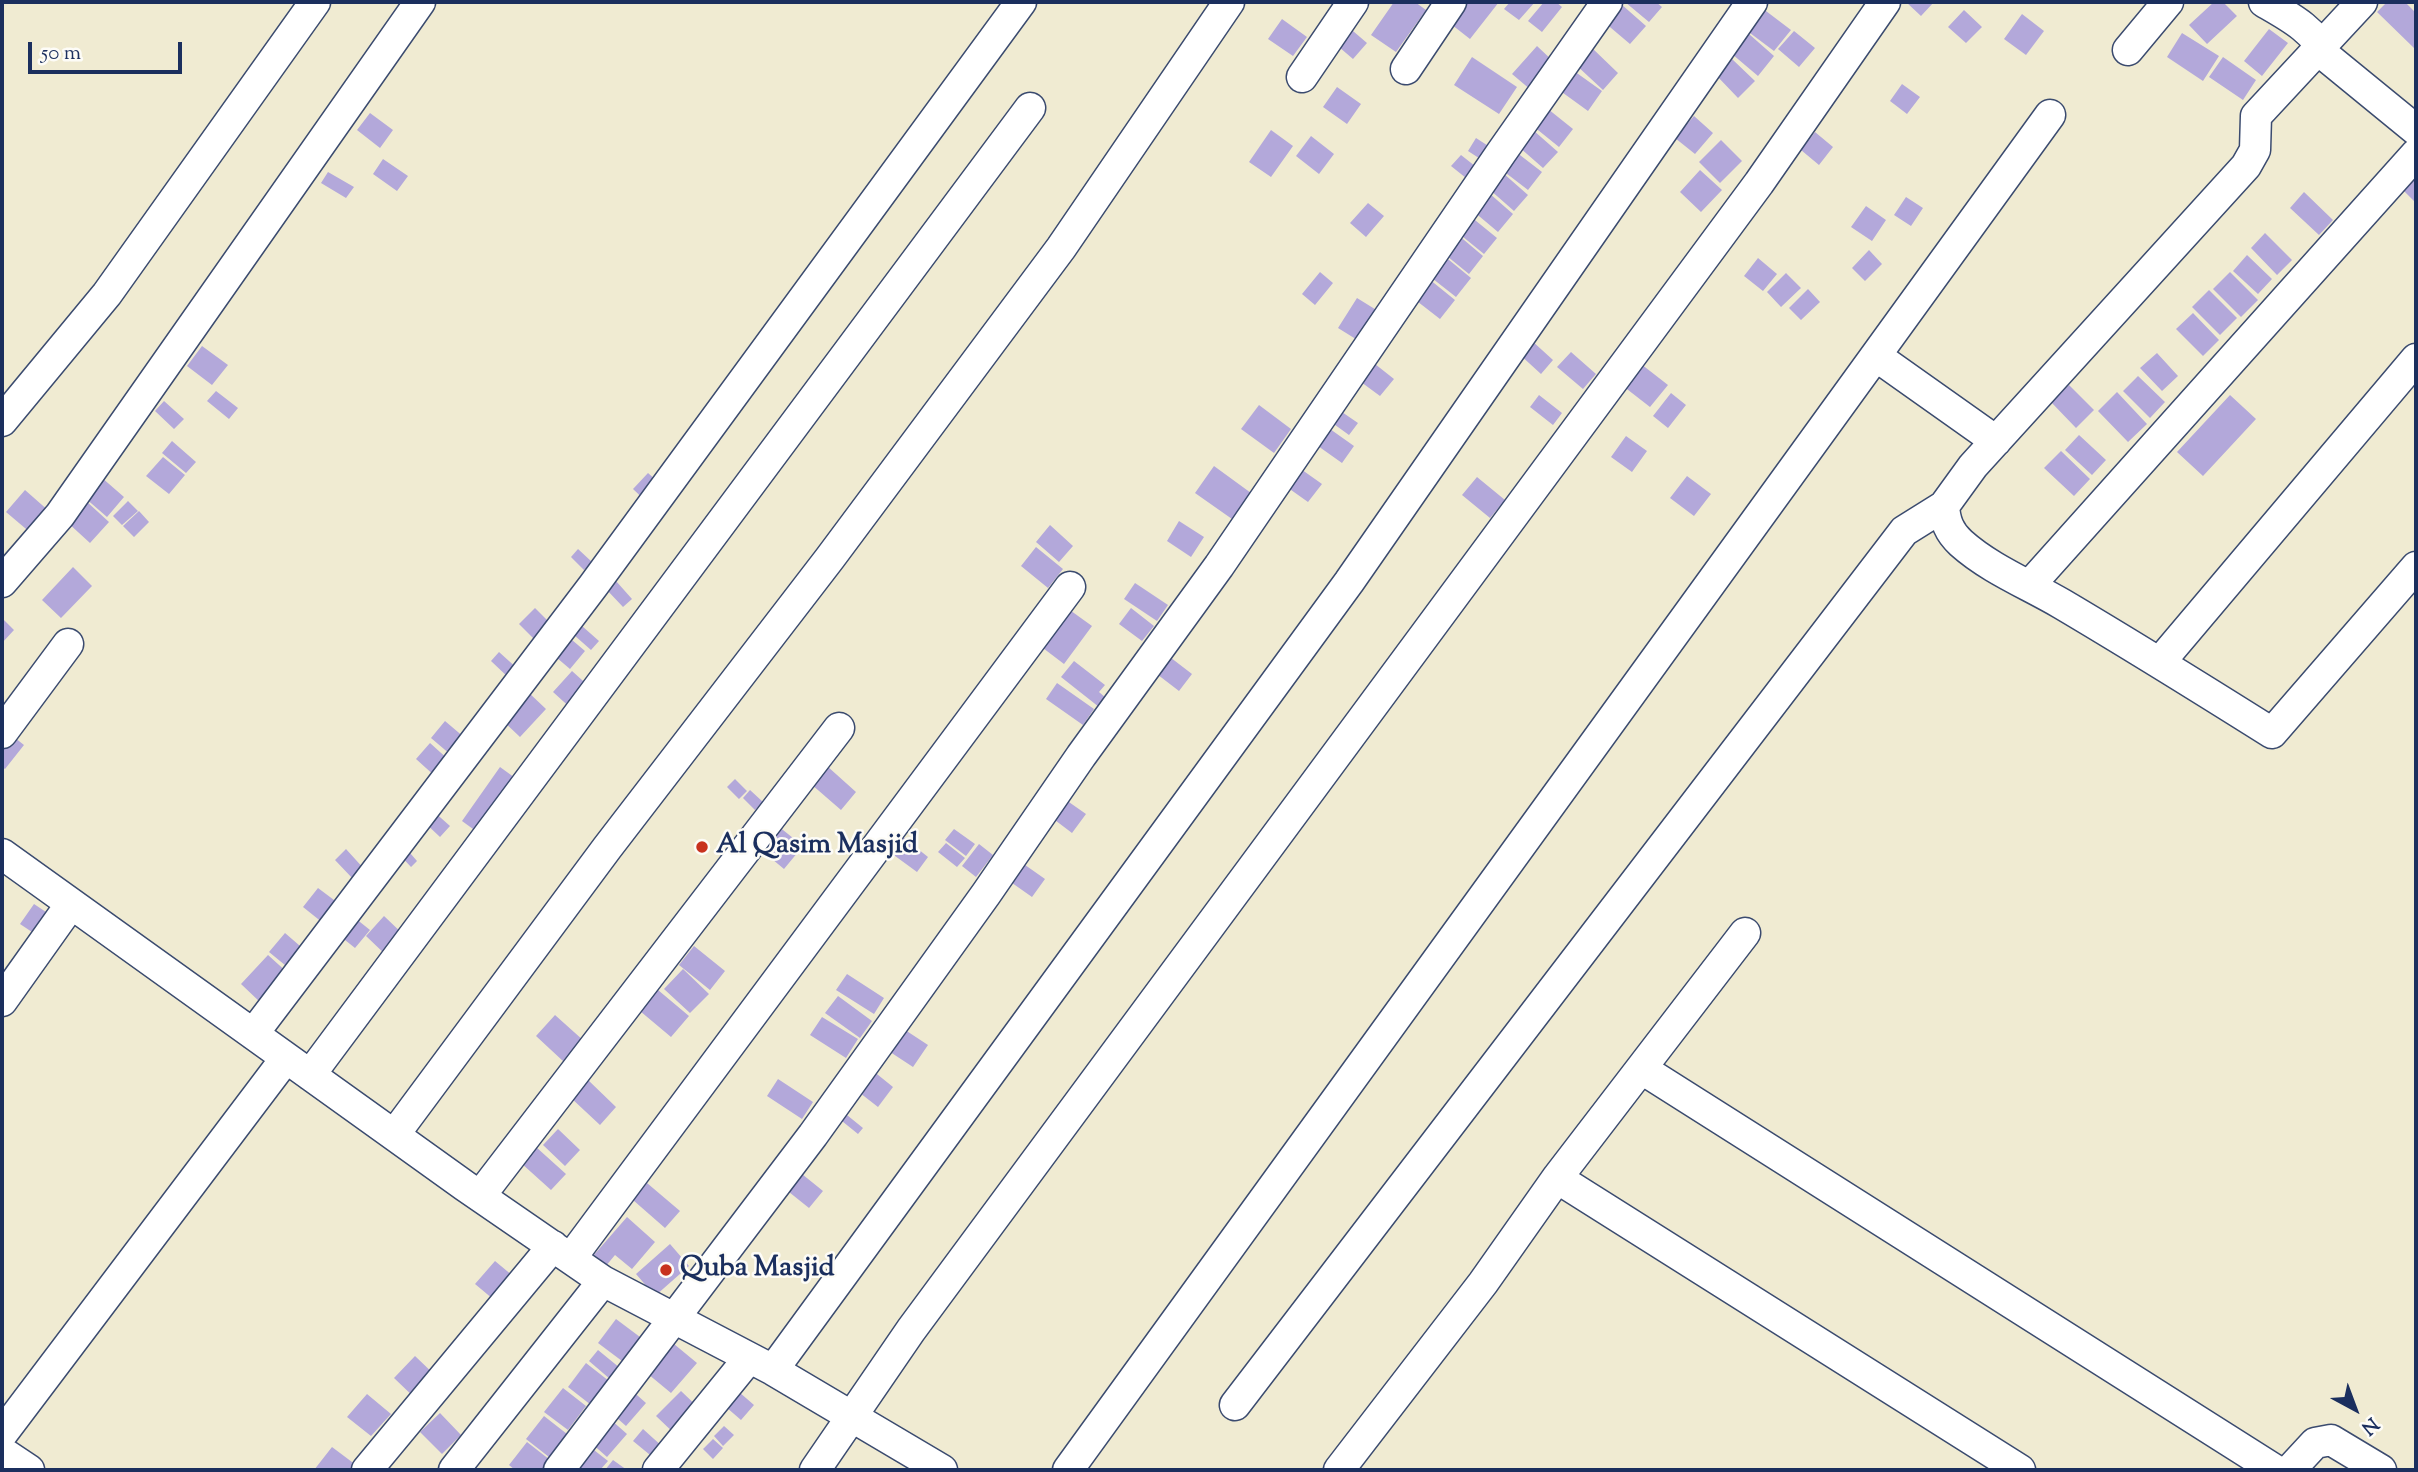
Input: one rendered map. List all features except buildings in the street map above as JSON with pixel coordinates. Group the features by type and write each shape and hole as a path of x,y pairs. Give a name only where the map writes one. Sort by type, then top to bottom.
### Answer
{"street":[{"path":"2,421 107,294 315,2"},
{"path":"2,582 60,515 420,2"},
{"path":"253,1034 593,586 1021,2"},
{"path":"394,1135 607,848 830,558 1060,248 1229,2"},
{"path":"1302,77 1353,2"},
{"path":"1406,69 1451,2"},
{"path":"559,1470 813,1135 986,894 1081,756 1219,566 1607,2"},
{"path":"658,1470 761,1364 1349,582 1752,2"},
{"path":"815,1470 911,1330 1759,183 1885,2"},
{"path":"2128,50 2168,2"},
{"path":"2264,2 2306,28 2322,45 2328,58 2416,130"},
{"path":"1235,1405 1903,531 1944,506 1973,466 2246,166 2255,150 2256,116 2362,2"},
{"path":"310,1075 1030,107"},
{"path":"1068,1470 2050,115"},
{"path":"2030,585 2416,154"},
{"path":"1876,356 1996,441"},
{"path":"2160,662 2416,359"},
{"path":"1944,506 1945,524 1959,542 1989,565 2030,585 2160,662 2272,733 2416,567"},
{"path":"367,1470 562,1252 1070,587"},
{"path":"2,733 68,644"},
{"path":"480,1196 839,728"},
{"path":"5,864 71,904 603,1281 761,1364 942,1470"},
{"path":"2,1000 71,904"},
{"path":"1339,1470 1483,1283 1557,1178 1745,933"},
{"path":"2,1434 286,1058"},
{"path":"1642,1069 2275,1470"},
{"path":"1557,1178 2020,1470"},
{"path":"454,1470 603,1281"},
{"path":"2290,1470 2315,1443 2331,1440 2381,1470"},
{"path":"2,1452 29,1470"}],"place":[{"name":"Al Qasim Masjid","path":"702,847"},
{"name":"Quba Masjid","path":"666,1270"}]}
